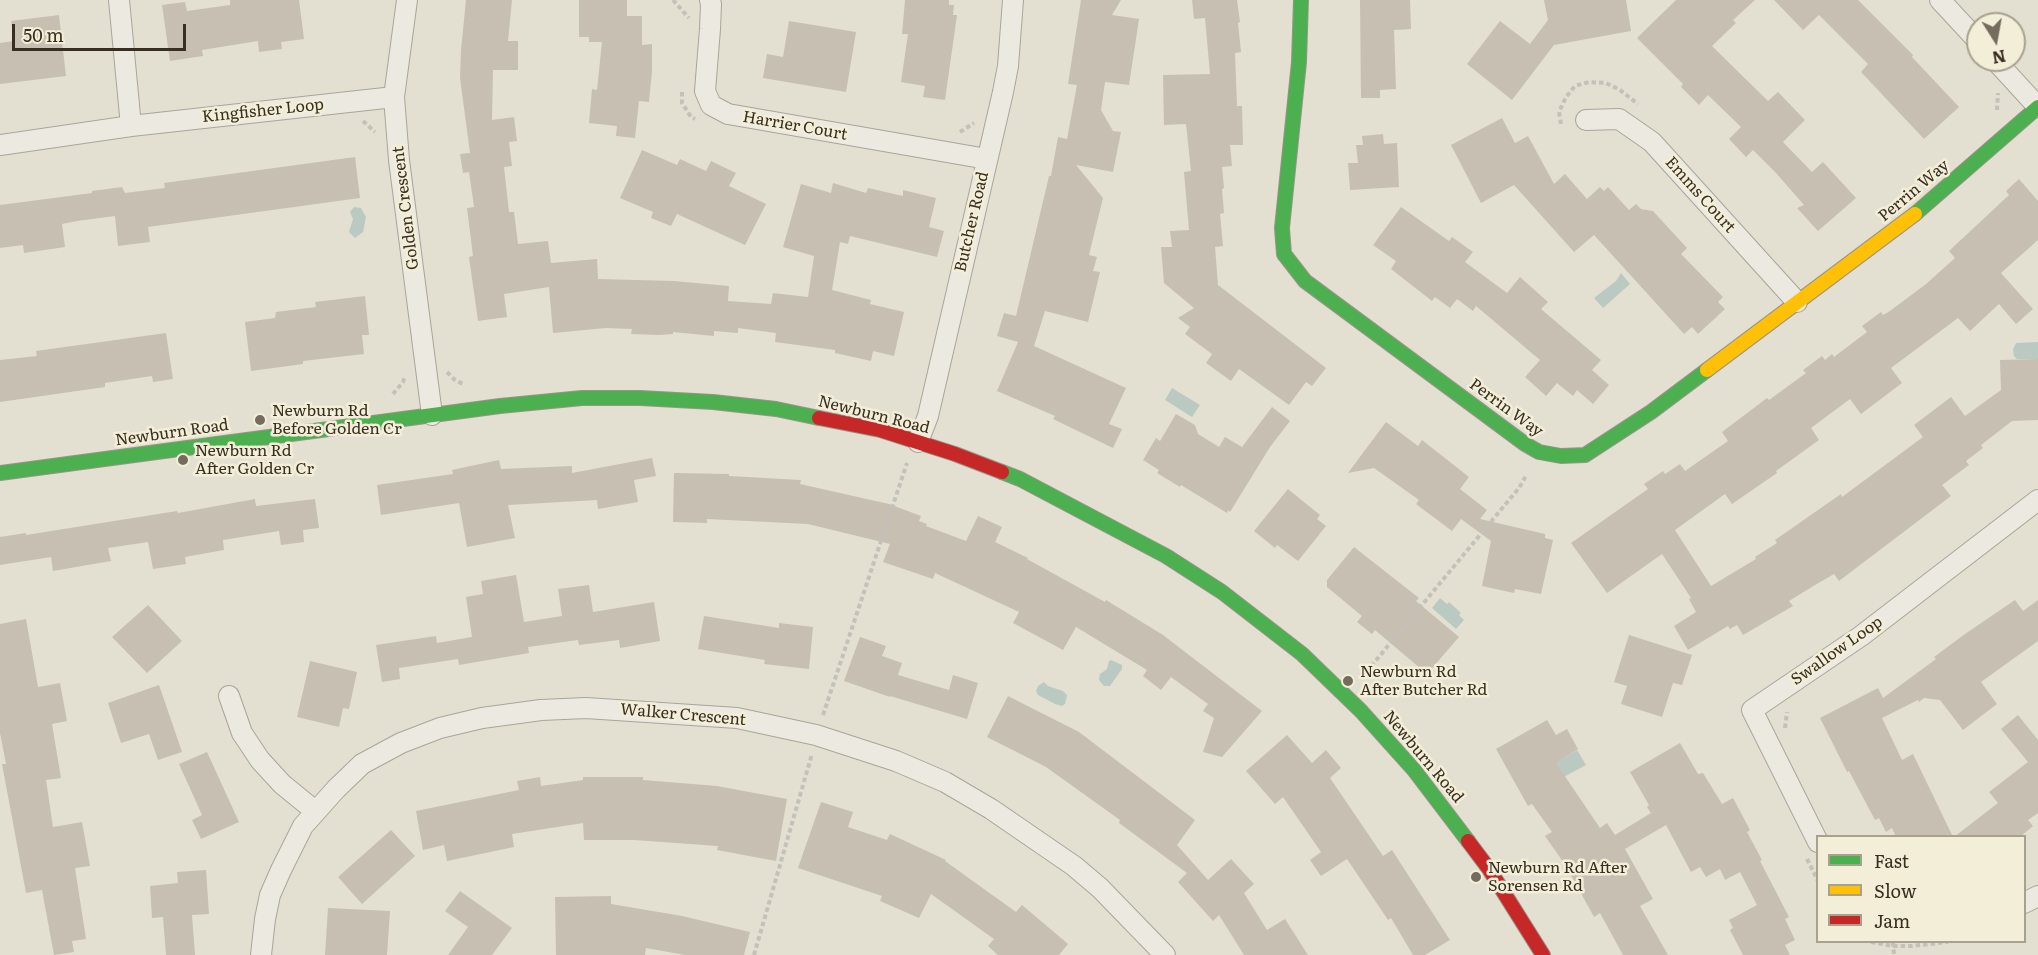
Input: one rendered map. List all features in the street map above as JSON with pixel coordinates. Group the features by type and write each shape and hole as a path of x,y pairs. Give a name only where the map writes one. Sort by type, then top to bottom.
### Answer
{"street":[{"path":"119,0 131,126"},
{"name":"Golden Crescent","path":"406,0 394,97 399,160 432,415"},
{"name":"Harrier Court","path":"710,0 705,91 711,105 728,114 987,159"},
{"name":"Butcher Road","path":"913,449 928,416 1008,66 1013,0"},
{"name":"Perrin Way","path":"1301,0 1299,62 1282,228 1284,254 1305,280 1524,444 1539,452 1561,456 1585,455 1651,412 1914,215 2038,107"},
{"path":"1940,0 1966,28"},
{"path":"2006,72 2038,107"},
{"name":"Kingfisher Loop","path":"0,144 131,126 394,97"},
{"name":"Emms Court","path":"1586,120 1620,120 1652,142 1797,302"},
{"name":"Newburn Road","path":"0,473 511,404 582,398 713,402 776,409 879,430 913,449 955,454 1020,479 1166,556 1222,592 1302,654 1361,711 1414,770 1489,869 1543,955"},
{"name":"Swallow Loop","path":"1810,846 1777,758 1752,710 1861,636 2038,500"},
{"path":"230,696 242,733 260,760 282,784 315,811"},
{"name":"Walker Crescent","path":"261,955 270,895 303,826 362,764 401,743 440,728 482,718 541,710 586,708 736,718 816,735 897,761 945,782 991,809 1074,866 1100,888 1165,955"}],"path":[{"path":"673,0 690,20"},
{"path":"682,86 682,103 691,117 703,123"},
{"path":"359,119 377,134"},
{"path":"445,367 446,372 455,380 468,387"},
{"path":"391,396 400,387 407,372"},
{"path":"821,721 913,449"},
{"path":"1354,680 1368,670 1519,488 1539,452"},
{"path":"1777,758 1788,752 1785,726 1788,708"},
{"path":"754,955 814,749"},
{"path":"1810,846 1816,872"},
{"path":"1894,955 1893,944 1912,946 1939,943"}],"shaded area":[{"path":"354,207 361,208 366,217 363,232 355,238 349,232 353,219 350,212"},
{"path":"1621,273 1630,284 1603,308 1594,298 1616,281"},
{"path":"2038,342 2038,359 2017,359 2014,356 2013,349 2016,343"},
{"path":"1172,388 1200,405 1192,417 1165,400"},
{"path":"1440,598 1447,604 1449,602 1461,613 1459,615 1464,620 1456,629 1432,608"},
{"path":"1111,660 1122,665 1122,669 1110,686 1104,686 1099,680 1100,674 1107,669"},
{"path":"1044,682 1067,695 1065,704 1062,706 1055,704 1038,695 1036,691 1038,686"},
{"path":"1577,750 1586,765 1560,779 1552,765"}],"building":[{"path":"230,0 299,0 304,39 281,42 282,49 259,52 258,41 202,50 203,56 170,61 162,5 185,2 187,11 230,5"},
{"path":"466,0 512,0 508,41 518,41 518,70 493,70 492,120 514,117 517,141 509,142 512,166 504,167 509,212 514,212 518,244 548,241 551,263 597,259 598,279 674,281 729,286 728,301 771,304 773,293 808,297 814,256 783,247 801,184 831,193 833,183 866,193 868,188 903,196 903,190 936,198 929,227 944,231 937,257 850,236 848,244 840,242 832,290 871,300 870,304 904,312 894,356 873,351 871,361 835,353 835,350 775,342 776,333 738,328 738,333 714,331 714,336 673,332 673,334 659,335 631,334 632,329 606,328 553,333 549,287 504,294 507,317 478,321 469,257 473,256 467,208 474,207 469,172 463,173 460,154 470,153 460,78"},
{"path":"579,0 627,0 627,16 642,16 642,45 652,44 652,71 649,102 639,101 635,138 616,136 617,126 589,123 592,89 597,90 602,42 589,42 589,37 579,37"},
{"path":"905,0 949,0 949,5 954,5 953,15 957,15 945,100 923,97 925,86 901,82 908,34 902,34"},
{"path":"1081,0 1121,0 1112,15 1139,19 1129,85 1105,82 1101,110 1113,131 1121,132 1113,172 1076,165 1103,198 1089,255 1097,257 1093,271 1100,272 1088,322 1045,311 1034,346 1126,388 1109,424 1122,429 1113,448 1053,419 1055,416 997,391 1018,342 997,336 1004,313 1016,316 1049,176 1051,176 1058,137 1067,139 1077,85 1068,84"},
{"path":"1192,0 1237,0 1240,22 1238,23 1241,52 1235,53 1237,106 1242,106 1243,145 1230,145 1232,166 1222,167 1224,213 1220,214 1223,246 1215,247 1218,285 1326,368 1312,386 1306,382 1289,405 1239,369 1231,381 1206,363 1212,354 1185,334 1190,327 1178,318 1194,308 1164,283 1161,247 1172,247 1170,231 1189,230 1184,172 1191,171 1186,124 1164,125 1163,75 1210,74 1205,18 1194,19"},
{"path":"1360,0 1410,0 1411,29 1394,30 1396,89 1380,90 1380,98 1361,98"},
{"path":"1544,0 1626,0 1631,31 1554,45 1512,100 1467,64 1500,21 1530,44 1548,20"},
{"path":"1676,0 1755,0 1733,20 1736,23 1712,46 1768,101 1778,92 1805,120 1783,142 1812,172 1823,162 1856,198 1818,231 1797,208 1804,205 1776,173 1753,150 1746,157 1729,139 1741,127 1708,95 1699,105 1681,87 1683,84 1637,38"},
{"path":"1774,0 1858,0 1913,55 1912,57 1959,107 1924,139 1861,72 1868,64 1819,15 1803,30"},
{"path":"59,15 66,76 0,84 0,43 14,41 11,21"},
{"path":"789,21 856,32 846,92 763,78 767,54 783,57"},
{"path":"1502,118 1515,143 1528,136 1554,184 1565,174 1587,199 1600,187 1604,191 1608,187 1629,210 1636,204 1641,209 1653,211 1687,248 1681,254 1723,297 1718,302 1725,309 1698,334 1692,327 1684,334 1594,235 1574,252 1514,185 1481,203 1451,145"},
{"path":"1383,134 1384,144 1397,143 1399,187 1350,190 1348,163 1358,163 1356,145 1363,145 1362,136"},
{"path":"642,150 677,165 680,159 706,171 711,161 736,173 729,186 766,204 745,245 677,214 671,226 651,218 653,212 620,198"},
{"path":"355,157 360,198 148,227 150,242 118,246 115,216 77,221 62,224 65,247 24,253 23,245 0,248 0,205 122,187 125,193 165,188 164,183"},
{"path":"2019,179 2038,201 2038,240 2001,273 2033,309 2016,324 1999,304 1970,331 1958,318 1891,368 1902,383 1861,414 1850,399 1811,428 1819,440 1776,471 1777,473 1732,504 1725,494 1675,530 1711,586 1756,559 1755,557 1777,543 1775,540 1841,494 1842,497 1923,437 1914,425 1951,397 1965,416 2001,390 2000,360 2038,359 2038,420 2012,421 1981,445 1983,448 1966,461 1969,465 1942,485 1951,496 1839,581 1834,574 1789,601 1793,606 1743,635 1737,625 1730,629 1728,626 1688,650 1674,626 1696,612 1689,599 1691,598 1662,554 1607,593 1571,543 1648,489 1644,484 1663,471 1665,474 1680,464 1685,471 1728,441 1722,432 1767,398 1769,400 1806,373 1803,370 1822,356 1825,360 1832,354 1834,357 1867,332 1862,326 1881,312 1883,315 1890,311 1926,284 1955,258 1949,251 2009,195 2006,191"},
{"path":"1401,207 1449,241 1452,237 1473,252 1465,262 1507,293 1520,277 1548,302 1541,309 1601,360 1592,370 1609,385 1593,404 1577,390 1573,396 1557,383 1546,396 1525,377 1540,360 1476,306 1473,311 1457,299 1450,308 1435,297 1432,301 1391,269 1396,261 1373,245"},
{"path":"365,296 369,335 362,335 364,354 303,361 303,364 251,371 245,322 275,318 276,312 316,307 315,302"},
{"path":"166,333 173,379 153,382 152,376 105,383 105,387 0,402 0,360 37,356 36,351"},
{"path":"1272,407 1290,421 1270,447 1230,512 1228,510 1227,513 1181,485 1180,487 1157,473 1159,470 1143,460 1156,438 1160,441 1176,414 1195,425 1198,434 1219,447 1225,437 1242,447"},
{"path":"1386,422 1418,446 1422,440 1469,477 1460,489 1487,510 1480,519 1545,534 1545,538 1553,540 1541,594 1515,589 1514,593 1482,586 1491,541 1461,519 1452,531 1416,504 1419,500 1374,468 1348,473"},
{"path":"652,458 656,476 634,480 638,502 598,509 597,500 508,505 515,538 467,547 459,503 381,515 377,485 453,474 452,470 499,460 501,469 572,466 572,473"},
{"path":"674,473 729,474 729,476 801,480 800,484 889,504 921,516 919,521 927,524 926,526 966,541 978,516 1002,527 995,542 1105,602 1106,600 1163,635 1262,711 1222,757 1203,752 1214,718 1203,711 1208,704 1171,677 1161,690 1143,676 1147,670 1076,627 1063,650 1013,623 1019,612 935,573 933,579 883,562 890,544 808,524 707,519 707,523 673,522"},
{"path":"1288,489 1320,515 1317,519 1326,526 1298,561 1277,545 1275,548 1254,531"},
{"path":"255,499 256,506 315,499 319,528 303,530 304,542 281,545 279,531 223,540 224,550 185,557 186,564 153,569 148,542 108,548 111,561 53,571 51,557 0,565 0,537 177,511 178,513"},
{"path":"1354,547 1419,598 1416,601 1459,637 1427,674 1375,630 1372,634 1357,622 1362,616 1327,587 1327,580"},
{"path":"516,575 524,622 562,616 558,589 589,585 593,612 654,602 660,641 620,648 619,640 579,645 578,640 528,647 529,653 459,665 458,659 399,668 400,679 382,682 376,645 436,636 437,643 472,637 466,597 483,594 481,581"},
{"path":"2015,600 2023,611 2038,600 2038,641 1981,682 1997,704 1963,730 1940,700 1924,698 1882,718 1902,760 1913,754 1952,835 1895,835 1892,828 1886,832 1879,818 1875,820 1849,771 1847,772 1820,718 1878,688 1883,698 1936,659 1934,657"},
{"path":"148,605 182,641 147,673 112,637"},
{"path":"704,616 779,628 779,623 813,627 809,669 764,664 765,660 698,649"},
{"path":"26,619 38,687 60,683 67,721 52,724 61,778 46,780 53,827 82,822 90,866 75,868 86,939 72,941 74,952 54,955 42,890 26,893 2,764 6,764 0,733 0,624"},
{"path":"1629,635 1692,655 1682,685 1673,683 1662,717 1621,704 1627,686 1614,682"},
{"path":"860,637 886,646 882,656 902,663 898,675 949,690 953,675 978,683 967,719 844,681"},
{"path":"310,661 357,672 349,709 343,708 339,727 297,717"},
{"path":"159,685 182,752 158,760 149,734 121,743 108,703"},
{"path":"1008,696 1079,732 1195,820 1177,845 1208,880 1231,859 1254,884 1244,893 1267,930 1285,919 1308,955 1244,955 1219,915 1213,921 1178,882 1187,873 1119,823 1120,820 1046,767 987,737"},
{"path":"2018,715 2038,740 2038,813 2028,820 2033,826 2022,835 1957,835 1998,803 1989,792 2028,762 2001,729"},
{"path":"1547,720 1556,735 1567,729 1578,749 1556,763 1600,828 1607,823 1615,835 1651,813 1647,807 1649,805 1630,772 1680,743 1698,774 1703,773 1722,804 1733,798 1750,830 1747,832 1762,860 1760,861 1789,917 1785,919 1795,940 1785,945 1790,955 1743,955 1730,930 1733,928 1729,920 1757,905 1740,872 1725,880 1720,869 1706,877 1700,867 1691,872 1666,825 1625,849 1653,899 1640,906 1668,955 1623,955 1600,913 1594,917 1566,866 1545,836 1552,832 1532,804 1528,806 1496,749"},
{"path":"1287,735 1312,763 1326,750 1341,768 1330,778 1383,856 1392,850 1450,940 1425,955 1413,955 1391,918 1388,920 1347,859 1321,876 1310,860 1321,852 1283,797 1275,804 1246,771"},
{"path":"207,752 239,822 201,839 192,820 202,815 179,764"},
{"path":"540,777 541,786 583,780 583,777 643,777 643,780 717,786 787,799 776,861 717,850 718,846 634,840 584,840 583,823 512,834 514,847 447,861 444,845 423,850 416,811 519,790 517,781"},
{"path":"821,802 853,812 848,827 887,840 890,834 946,860 1016,912 1022,905 1068,944 1059,955 998,955 988,946 994,939 931,894 919,918 880,901 882,896 798,868"},
{"path":"391,830 415,856 362,904 338,877"},
{"path":"206,870 209,914 192,915 195,955 166,955 163,917 152,918 150,886 178,883 177,872"},
{"path":"460,891 512,928 492,955 448,955 468,927 445,911"},
{"path":"611,896 611,904 682,916 750,932 744,955 685,955 646,948 645,955 556,955 555,897"},
{"path":"328,908 390,911 387,955 325,955"}],"traffic: fast":[{"path":"1301,0 1299,62 1282,228 1284,254 1305,281 1525,444 1539,452 1561,456 1585,455 1651,412 1707,370"},
{"path":"1915,214 2038,107"},
{"path":"0,473 500,406 582,398 713,402 776,409 819,418"},
{"path":"1002,472 1020,479 1166,556 1222,592 1302,654 1361,711 1414,770 1468,841"}],"traffic: slow":[{"path":"1707,370 1915,214"}],"traffic: jam":[{"path":"819,418 880,430 1002,472"},
{"path":"1468,841 1489,869 1543,955"}],"place":[{"name":"Newburn Rd Before Golden Cr","path":"260,420"},
{"name":"Newburn Rd After Golden Cr","path":"183,460"},
{"name":"Newburn Rd After Butcher Rd","path":"1348,681"},
{"name":"Newburn Rd After Sorensen Rd","path":"1476,877"}]}
